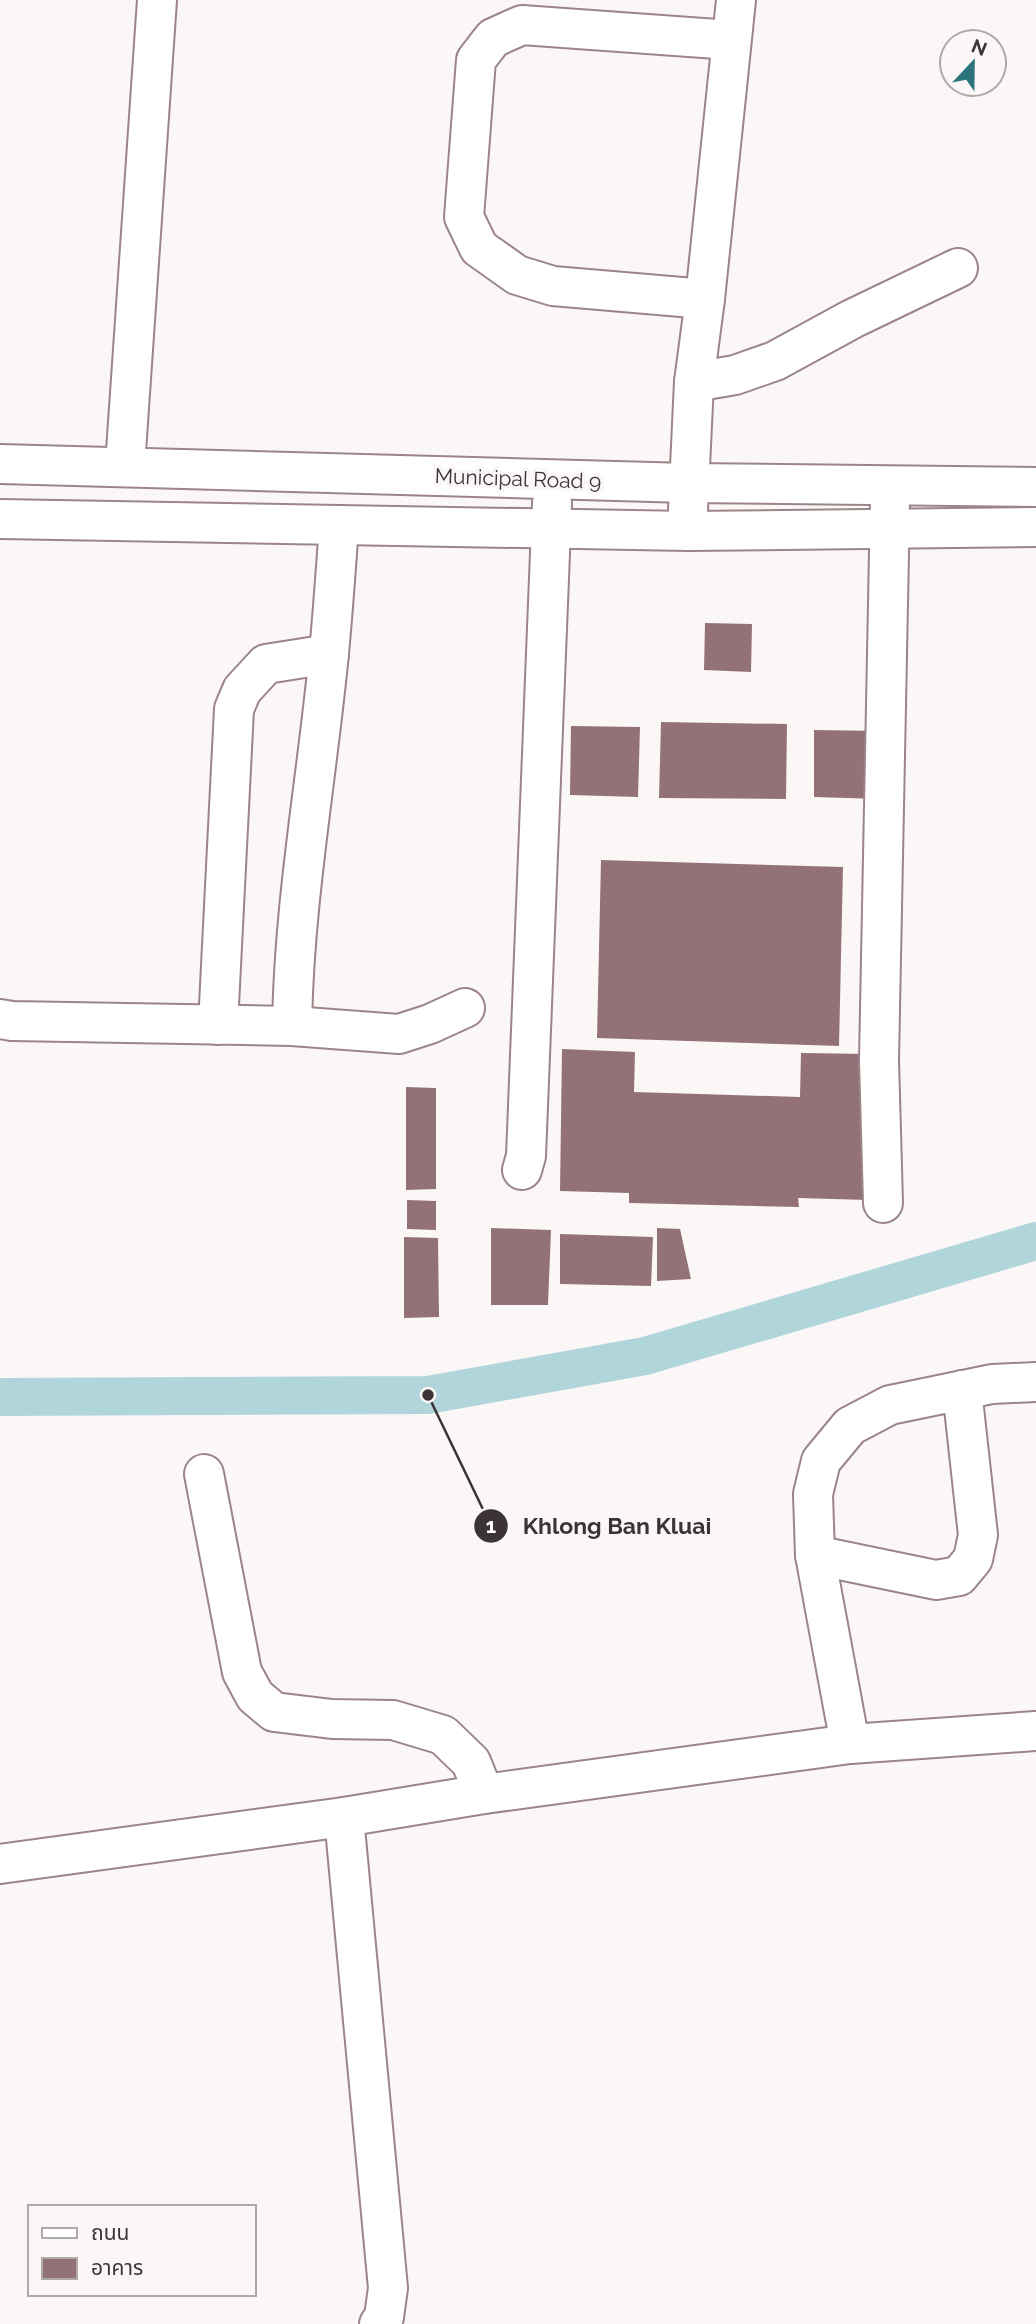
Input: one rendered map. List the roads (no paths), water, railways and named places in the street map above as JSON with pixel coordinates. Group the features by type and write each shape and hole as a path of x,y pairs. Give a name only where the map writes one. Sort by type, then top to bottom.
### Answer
{"street":[{"path":"125,466 157,0"},
{"path":"688,531 694,382 736,0"},
{"path":"705,299 553,286 517,275 479,248 464,217 476,60 493,38 522,25 732,40"},
{"path":"694,382 735,375 775,361 852,319 958,268"},
{"name":"Municipal Road 9","path":"0,464 552,480 1036,487"},
{"path":"522,1170 526,1156 552,480"},
{"path":"883,1203 880,1060 890,486"},
{"path":"0,519 688,531 1036,527"},
{"path":"292,1026 293,970 300,883 329,654 339,525"},
{"path":"218,1025 234,709 242,690 266,664 329,654"},
{"path":"0,1019 292,1026 399,1034 465,1008"},
{"path":"850,1744 815,1555 813,1494 821,1461 850,1426 890,1405 992,1384 1036,1382"},
{"path":"815,1555 936,1580 959,1576 973,1559 978,1535 962,1390"},
{"path":"204,1474 242,1672 255,1696 274,1712 332,1719 393,1720 443,1735 471,1762 484,1794"},
{"path":"0,1864 850,1744 1036,1731"},
{"path":"344,1817 388,2288 384,2317 379,2324"}],"waterway":[{"path":"0,1397 428,1395 645,1356 1036,1241"}],"place":[{"name":"Khlong Ban Kluai","path":"428,1395"}]}
